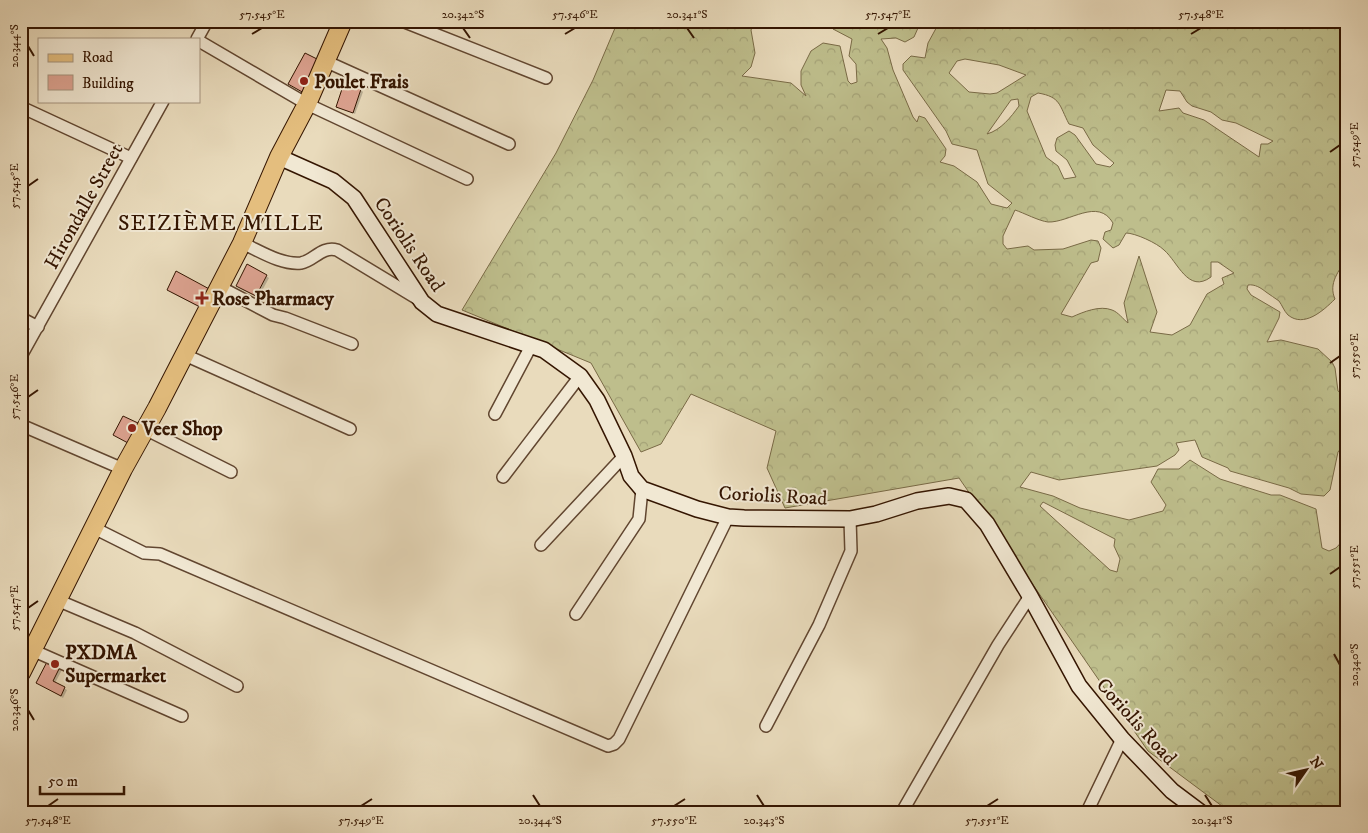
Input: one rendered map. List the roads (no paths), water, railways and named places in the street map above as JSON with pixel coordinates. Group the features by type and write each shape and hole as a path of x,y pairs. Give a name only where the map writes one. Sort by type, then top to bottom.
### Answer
{"main road":[{"path":"21,673 123,469 185,355 242,243 279,157 306,104 343,21"},
{"name":"Coriolis Road","path":"279,157 334,180 354,198 422,302 437,314 544,350 580,376 596,400 624,456 631,476 642,489 697,509 728,517 850,519 949,496 966,500 987,524 1030,596 1079,686 1122,739 1172,791 1200,812"}],"street":[{"path":"199,38 207,21"},
{"path":"402,21 546,78"},
{"path":"200,41 306,104 467,179"},
{"path":"325,61 509,144"},
{"name":"Hirondalle Street","path":"21,356 162,102"},
{"path":"21,107 131,158"},
{"path":"242,243 286,262 303,263 319,252 331,248 422,302"},
{"path":"220,287 273,315 352,344"},
{"path":"21,318 38,326"},
{"path":"495,414 531,346"},
{"path":"185,355 350,429"},
{"path":"503,477 580,376"},
{"path":"21,425 123,469"},
{"path":"145,429 230,472"},
{"path":"541,545 624,456"},
{"path":"576,614 638,519 642,489"},
{"path":"94,528 144,553 160,554 608,746 614,744 619,739 728,517"},
{"path":"766,726 819,625 851,551 850,519"},
{"path":"902,812 998,645 1030,596"},
{"path":"57,600 135,633 237,686"},
{"path":"32,650 182,716"},
{"path":"1087,812 1122,739"}],"place":[{"name":"Poulet Frais","path":"304,81"},
{"name":"Rose Pharmacy","path":"202,298"},
{"name":"Veer Shop","path":"132,428"},
{"name":"PXDMA Supermarket","path":"55,664"}],"district":[{"name":"SEIZIÈME MILLE","path":"221,222"}]}
